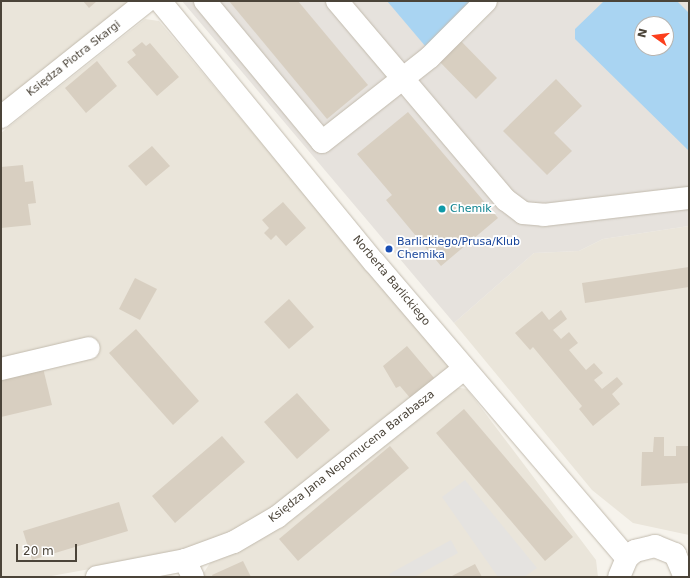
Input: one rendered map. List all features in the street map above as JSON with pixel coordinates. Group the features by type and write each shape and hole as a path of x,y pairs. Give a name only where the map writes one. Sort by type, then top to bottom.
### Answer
{"street":[{"name":"Księdza Piotra Skargi","path":"1,117 147,1"},
{"name":"Norberta Barlickiego","path":"160,1 464,368 623,567"},
{"path":"205,1 322,142 402,77 430,57 486,1"},
{"path":"337,1 506,200 523,213 544,215 689,198"},
{"path":"1,369 89,348"},
{"name":"Księdza Jana Nepomucena Barabasza","path":"97,577 189,568 277,517 464,368"},
{"path":"623,567 645,546 656,546 675,554 687,573"}],"shaded area":[{"path":"1,1 130,1 1,110"},
{"path":"182,1 689,1 689,226 603,239 579,251 534,253 454,323"},
{"path":"145,19 159,21 449,366 448,375 250,527 183,552 46,577 1,577 1,133"},
{"path":"689,226 689,535 633,523 592,490 454,323 534,253 579,251 603,239"},
{"path":"454,387 467,389 596,560 598,577 201,577 210,563 244,549"},
{"path":"465,480 537,568 524,577 498,577 442,497"},
{"path":"451,540 458,553 414,577 391,577 389,574"}],"water":[{"path":"387,1 471,1 426,47"},
{"path":"604,1 677,1 689,13 689,151 575,39 575,29"}],"building":[{"path":"83,1 97,1 89,8"},
{"path":"229,1 298,1 368,85 327,119"},
{"path":"457,37 497,78 476,99 436,58"},
{"path":"142,42 146,46 150,43 179,77 157,96 127,62 136,55 132,50"},
{"path":"97,61 117,86 86,113 65,88"},
{"path":"556,79 582,106 554,133 572,151 547,175 503,131"},
{"name":"Chemik","path":"408,112 498,218 441,266 386,200 392,195 357,154"},
{"path":"152,146 170,166 146,186 128,166"},
{"path":"23,165 25,182 33,181 36,203 28,204 31,225 1,228 1,167"},
{"path":"283,202 306,228 286,246 276,235 271,240 264,233 269,228 262,220"},
{"path":"689,267 689,287 585,303 582,283"},
{"path":"135,278 157,289 140,320 119,309"},
{"path":"289,299 314,327 289,349 264,322"},
{"path":"561,310 567,319 553,330 561,339 569,332 578,343 569,350 586,370 594,363 603,373 594,380 602,389 617,377 623,384 612,394 620,404 593,426 579,409 582,406 533,347 530,350 515,333 542,311 549,320"},
{"path":"136,329 199,401 173,425 109,353"},
{"path":"407,346 435,379 411,399 400,386 396,388 383,366"},
{"path":"43,368 52,405 1,417 1,378"},
{"path":"297,393 330,430 297,459 264,422"},
{"path":"464,409 573,537 545,561 436,433"},
{"path":"222,436 245,462 175,523 152,496"},
{"path":"654,437 664,437 664,456 676,456 676,446 689,446 689,483 641,486 642,452 653,452"},
{"path":"390,446 409,468 298,561 279,539"},
{"path":"119,502 128,531 32,560 23,531"},
{"path":"243,561 251,577 213,577 212,575"},
{"path":"475,564 482,577 450,577"}],"place":[{"name":"Chemik","path":"442,209"},
{"name":"Barlickiego/Prusa/Klub Chemika","path":"389,249"}]}
